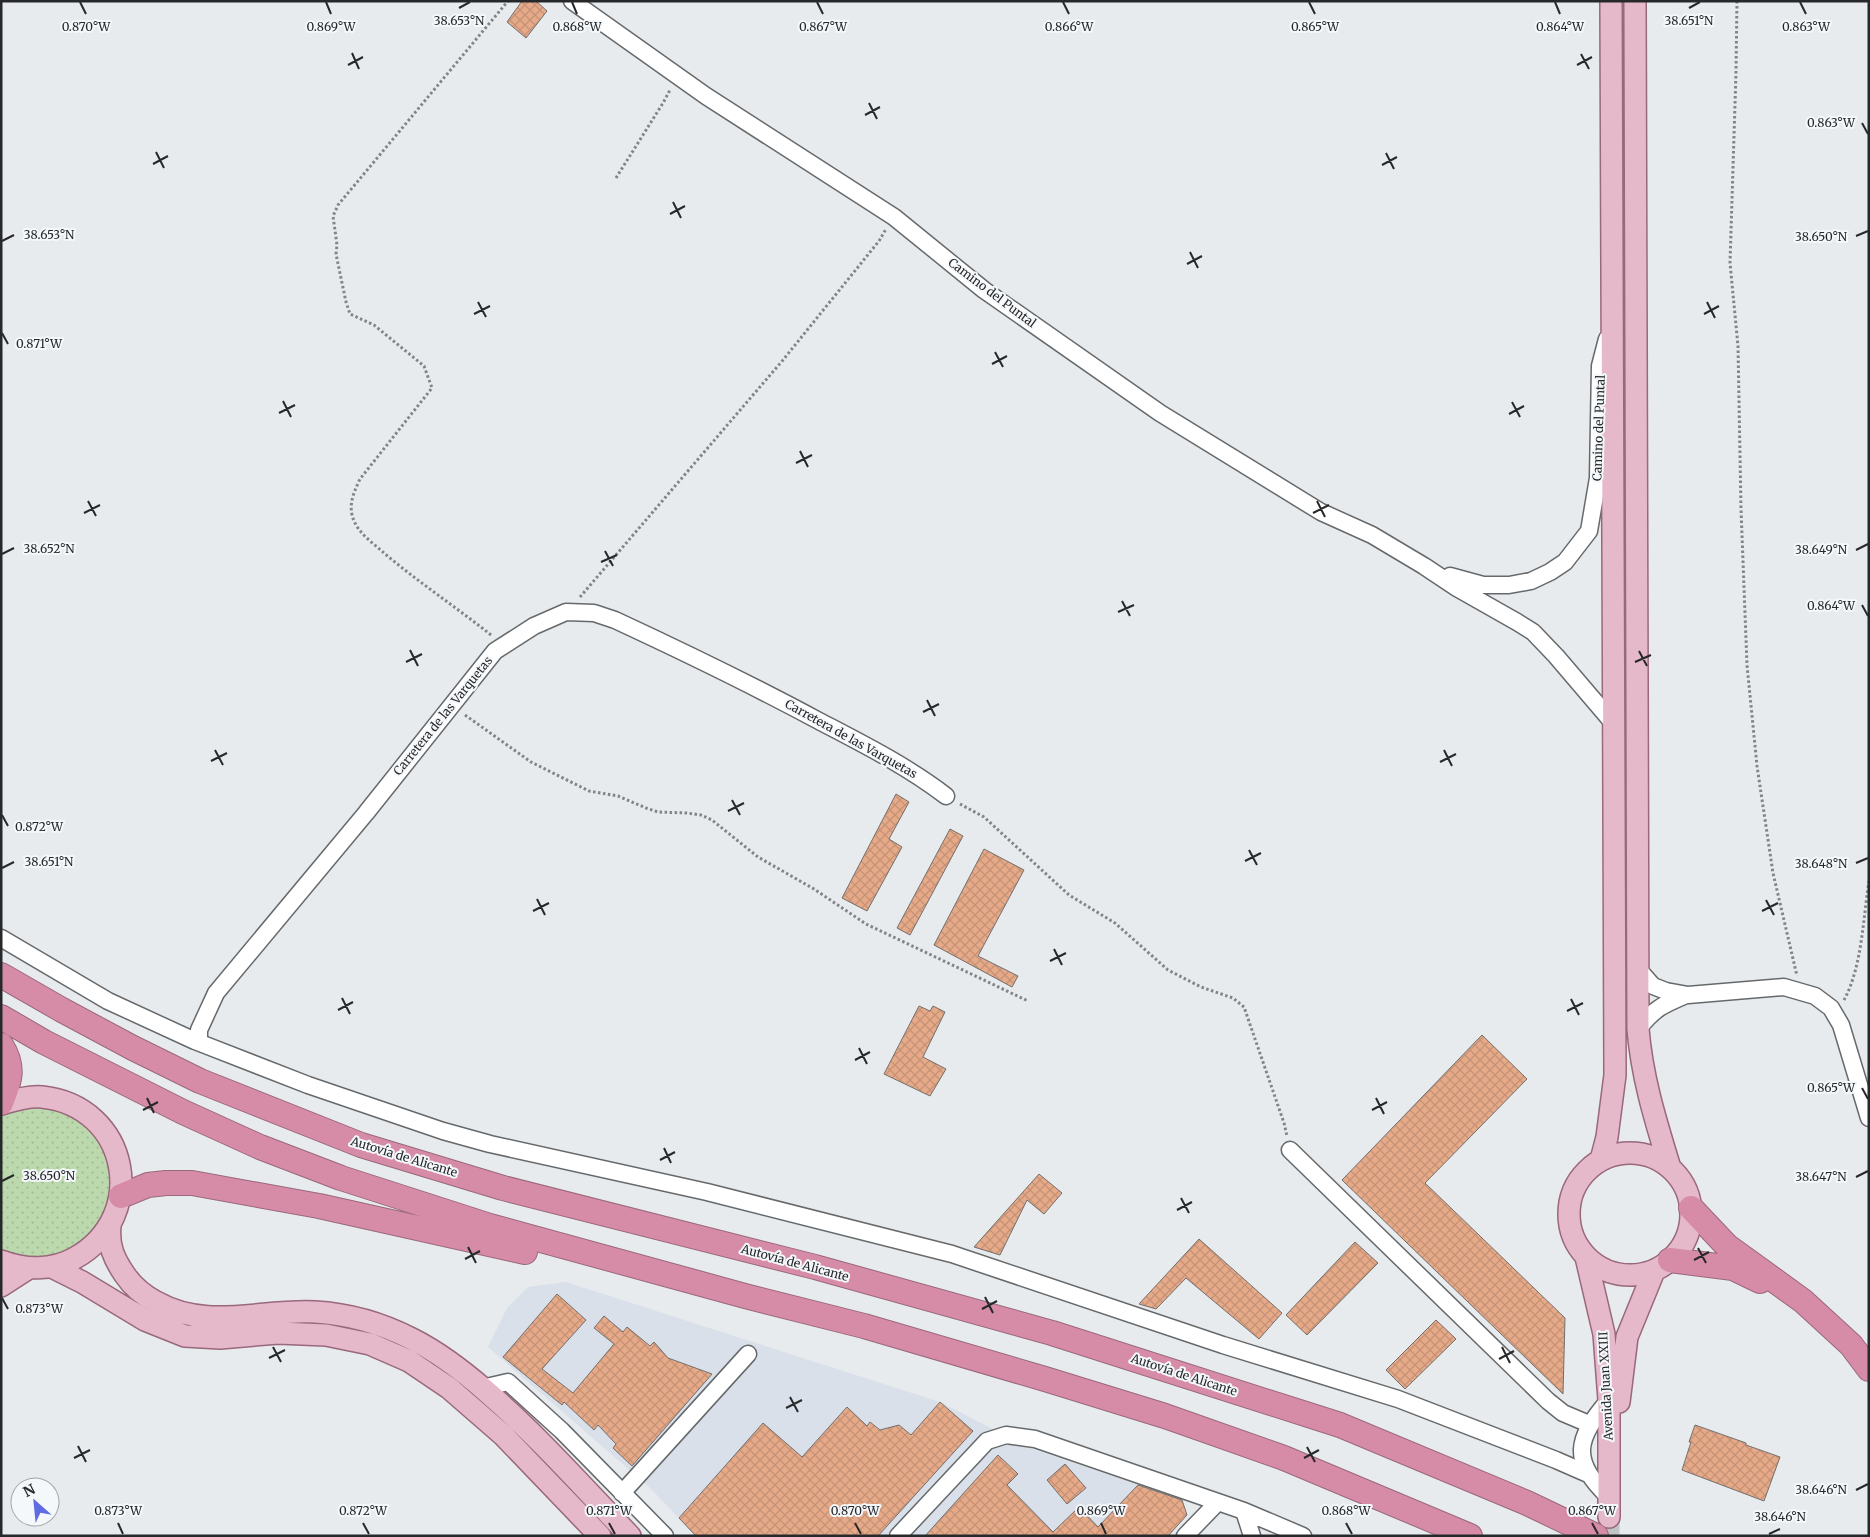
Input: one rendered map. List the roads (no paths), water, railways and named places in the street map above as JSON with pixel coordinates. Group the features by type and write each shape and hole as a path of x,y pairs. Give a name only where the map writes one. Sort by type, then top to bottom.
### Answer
{"highway":[{"name":"Autovía de Alicante","path":"1,974 80,1020 200,1081 361,1145 503,1188 815,1267 1052,1333 1340,1425 1527,1503 1604,1523"},
{"path":"1,1017 44,1042 183,1112 260,1147 350,1181 490,1226 864,1326 1165,1416 1284,1458 1470,1536"},
{"path":"1,1045 8,1056 10,1074 8,1086 1,1104"},
{"path":"121,1196 148,1185 192,1183 319,1206 549,1258 597,1256"},
{"path":"1691,1208 1727,1246 1803,1301 1852,1345 1869,1369"},
{"path":"1662,1265 1733,1268 1803,1301"}],"main road":[{"path":"1601,1160 1607,1137 1615,1075 1611,1"},
{"path":"1635,1 1638,1029 1648,1099 1670,1168"},
{"path":"1,1104 20,1098 41,1097 54,1099 80,1109 96,1121 109,1137 117,1155 122,1176 121,1196 110,1226 85,1253 69,1262 52,1267 29,1268 1,1261"},
{"path":"1618,1154 1637,1154 1654,1158 1670,1168 1688,1193 1691,1208 1690,1227 1682,1246 1662,1265 1636,1275 1618,1274 1601,1268 1586,1257 1575,1242 1569,1224 1569,1205 1575,1187 1586,1172 1601,1160 1618,1154"},
{"path":"110,1226 110,1247 120,1267 139,1292 178,1313 221,1318 286,1312 344,1315 373,1322 413,1339 436,1352 516,1417 630,1536"},
{"name":"Avenida Juan XXIII","path":"1586,1257 1604,1334 1609,1400 1604,1523"},
{"name":"Avenida Juan XXIII","path":"1604,1523 1627,1337 1662,1265"},
{"path":"52,1267 82,1282 145,1320 185,1336 220,1338 278,1333 326,1335 370,1344 409,1360 449,1388 503,1436 600,1536"},
{"path":"1,1286 29,1268"}],"street":[{"name":"Camino del Puntal","path":"572,1 706,96 894,217 984,290 1160,413 1321,512 1372,535 1457,588 1501,611 1532,632 1556,656 1614,724"},
{"name":"Camino del Puntal","path":"1424,566 1462,580 1484,585 1509,585 1531,581 1550,572 1565,562 1578,547 1589,531 1598,478 1600,366 1612,317"},
{"name":"Carretera de las Varquetas","path":"198,1042 199,1030 216,993 366,813 495,652 534,626 566,612 594,614 615,620 745,681 898,764 922,778 946,796"},
{"path":"1,938 108,1001 198,1042 308,1085 443,1131 490,1144 707,1192 952,1254 1222,1345 1398,1400 1588,1474"},
{"path":"1638,969 1653,986 1666,991 1688,995"},
{"path":"1638,1029 1656,1009 1667,1002 1688,995 1784,987 1815,996 1830,1008 1841,1025 1862,1073 1869,1118"},
{"path":"1290,1150 1548,1401 1563,1413 1589,1424"},
{"path":"622,1493 748,1354"},
{"path":"482,1388 508,1382 562,1431 664,1536"},
{"path":"1604,1523 1595,1484 1588,1474 1581,1448 1589,1424 1609,1400"},
{"path":"898,1536 987,1441 1006,1435 1035,1439 1066,1449 1244,1512 1302,1536"},
{"path":"1556,1460 1568,1456 1581,1448"},
{"path":"1184,1536 1217,1503"},
{"path":"1244,1512 1252,1536"}],"tunnel":[{"path":"1609,1517 1609,1536"}]}
